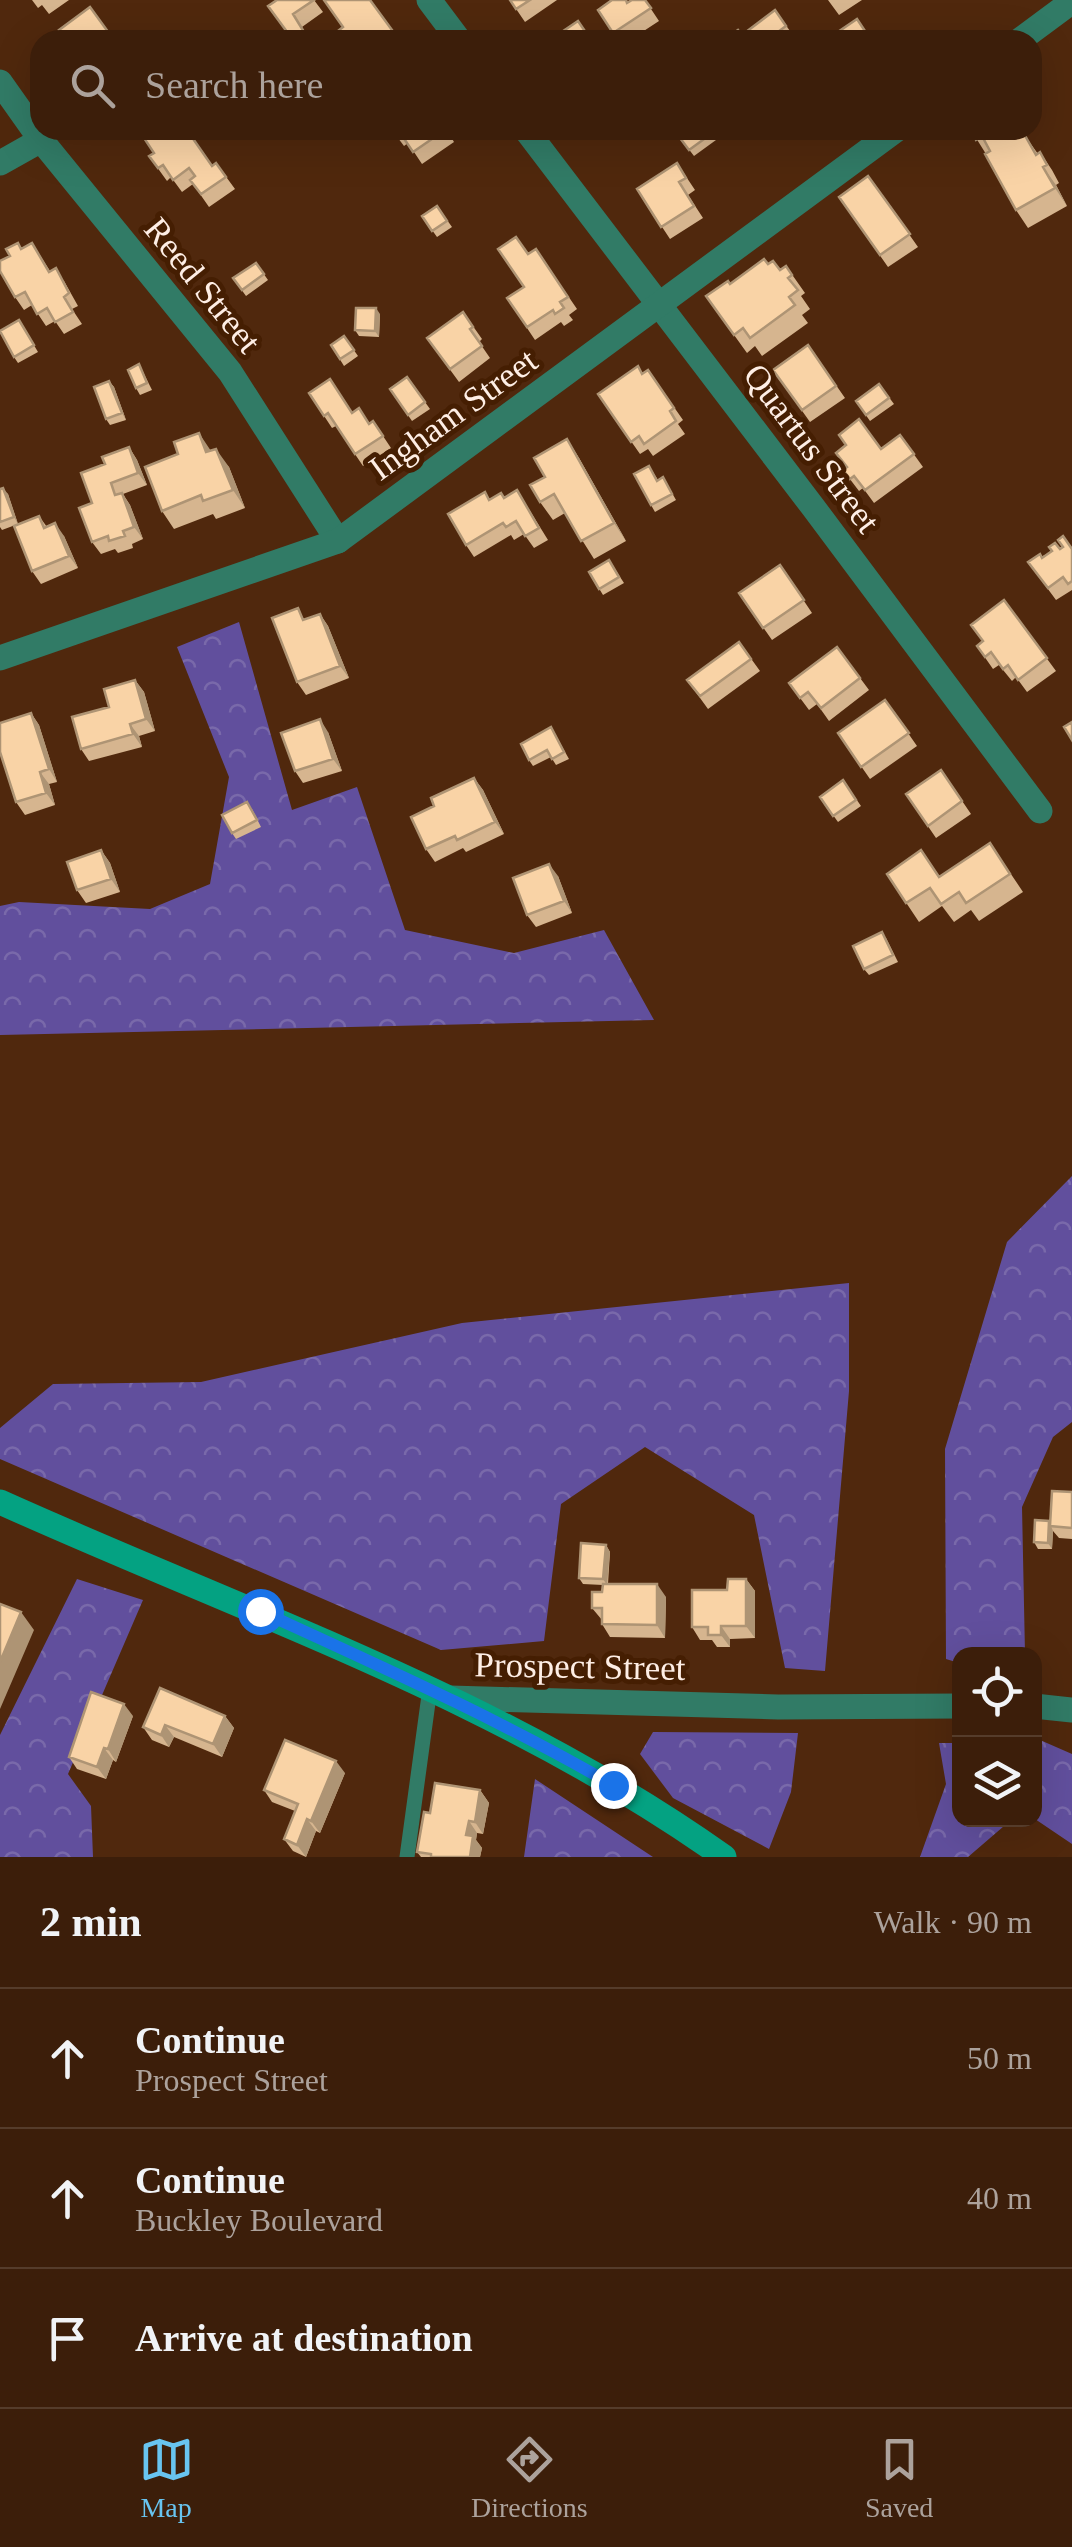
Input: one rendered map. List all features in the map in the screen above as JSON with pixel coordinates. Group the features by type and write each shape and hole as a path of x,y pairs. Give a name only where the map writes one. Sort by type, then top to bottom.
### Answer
{"main road":[{"name":"Prospect Street","path":"0,1502 260,1611 440,1693"},
{"path":"440,1693 582,1766 668,1817 724,1857"}],"street":[{"path":"429,0 451,30"},
{"path":"1034,30 1068,6"},
{"name":"Reed Street","path":"0,82 30,126"},
{"path":"0,163 40,140"},
{"name":"Reed Street","path":"40,140 230,372 338,541"},
{"name":"Quartus Street","path":"534,140 1040,811"},
{"name":"Ingham Street","path":"0,658 338,541 883,140"},
{"name":"Prospect Street","path":"440,1693 778,1706 952,1706"},
{"path":"1042,1707 1072,1710"}],"lane":[{"path":"406,1857 440,1693"}],"green space":[{"path":"239,622 292,810 357,787 405,930 514,953 604,930 654,1020 0,1035 0,906 19,902 150,909 210,884 229,777 177,647"},
{"path":"1072,1176 1072,1422 1053,1437 1022,1507 1025,1647 952,1647 952,1661 946,1659 945,1449 1007,1242"},
{"path":"849,1283 849,1391 825,1671 785,1668 754,1515 645,1447 561,1504 544,1641 441,1650 0,1459 0,1428 53,1384 201,1382 462,1323"},
{"path":"77,1579 143,1600 68,1774 91,1806 93,1857 0,1857 0,1735"},
{"path":"653,1732 798,1733 791,1792 769,1849 673,1798 640,1754"},
{"path":"1042,1741 1072,1754 1072,1844 1042,1824"},
{"path":"939,1743 952,1743 952,1827 1003,1827 968,1857 920,1857 946,1784"},
{"path":"535,1779 653,1857 524,1857"}],"building":[{"path":"277,0 314,0 293,14 303,30 286,30 268,6"},
{"path":"324,0 370,0 392,30 339,30 343,27"},
{"path":"510,0 530,0 516,9"},
{"path":"612,0 645,0 651,8 618,30 611,30 598,10"},
{"path":"90,7 107,30 59,30"},
{"path":"775,10 786,26 781,30 749,30"},
{"path":"857,19 864,30 841,30"},
{"path":"578,21 584,30 565,30"},
{"path":"145,140 194,140 212,166 216,163 226,177 201,194 190,180 195,176 189,168 173,180 163,165 158,168 149,156 154,153"},
{"path":"405,140 430,140 413,152"},
{"path":"682,140 703,140 689,150"},
{"path":"984,140 1028,140 1036,155 1040,152 1055,188 1016,210 985,154 990,151"},
{"path":"677,163 686,178 679,182 694,206 661,227 637,189"},
{"path":"868,176 910,234 880,255 839,197"},
{"path":"437,206 447,221 432,231 422,216"},
{"path":"516,237 528,254 536,249 568,297 560,302 564,308 555,314 553,310 527,327 507,298 524,287 498,249"},
{"path":"18,243 21,249 32,243 49,272 56,268 69,293 64,297 73,312 55,322 47,308 37,314 25,292 15,297 0,271 0,261 10,256 6,249"},
{"path":"764,259 768,264 773,261 780,270 786,266 792,275 788,278 798,290 789,297 795,305 750,338 743,328 734,335 706,296"},
{"path":"256,263 264,274 242,290 233,278"},
{"path":"356,308 376,308 375,331 355,330"},
{"path":"463,312 482,346 450,369 427,338"},
{"path":"19,320 34,345 14,357 0,331"},
{"path":"344,336 354,350 340,359 331,345"},
{"path":"808,345 836,386 802,410 773,370"},
{"path":"139,364 147,383 136,388 128,370"},
{"path":"638,366 642,374 648,370 674,408 670,411 676,421 644,444 639,436 631,442 598,394"},
{"path":"407,377 425,402 408,415 390,389"},
{"path":"330,379 352,413 359,408 383,436 355,454 328,413 324,416 309,393"},
{"path":"109,381 122,413 106,419 94,387"},
{"path":"879,384 889,398 866,415 856,401"},
{"path":"859,419 881,449 900,435 914,454 865,490 854,476 850,479 843,470 847,467 836,453 846,445 839,435"},
{"path":"199,433 206,452 216,449 233,490 203,501 201,495 162,511 145,467 178,454 174,442"},
{"path":"567,439 614,523 581,541 554,494 540,502 530,485 545,477 534,458"},
{"path":"129,447 138,473 111,483 115,495 122,493 134,527 123,531 125,536 109,541 108,536 92,542 79,508 92,503 81,473 105,464 102,457"},
{"path":"649,466 657,481 663,477 672,494 651,505 634,474"},
{"path":"3,488 14,517 0,522 0,489"},
{"path":"517,490 539,528 525,536 516,521 506,527 503,523 466,545 448,514 485,492 489,500 501,493 504,498"},
{"path":"39,516 44,528 55,523 69,556 32,571 14,526"},
{"path":"1063,536 1072,549 1072,581 1068,584 1063,577 1048,588 1028,562 1052,551 1049,547 1055,543 1060,549 1063,547 1058,540"},
{"path":"609,560 619,577 599,589 589,572"},
{"path":"780,565 804,600 763,628 739,593"},
{"path":"1004,600 1047,658 1018,680 1008,665 1003,669 991,652 985,657 977,646 983,641 971,625"},
{"path":"298,608 303,620 320,614 340,666 297,682 272,618"},
{"path":"739,642 751,659 700,696 687,680"},
{"path":"837,647 860,678 821,708 808,692 800,698 789,683"},
{"path":"135,680 146,719 130,724 133,734 81,749 72,717 109,707 104,689"},
{"path":"885,700 909,733 861,767 838,733"},
{"path":"31,713 49,769 40,772 46,793 16,802 0,752 0,723"},
{"path":"320,719 333,759 295,771 281,733"},
{"path":"1072,722 1072,740 1064,727"},
{"path":"551,727 564,752 552,759 547,750 529,760 521,744"},
{"path":"941,770 962,801 928,826 906,794"},
{"path":"474,778 495,822 426,849 411,817 434,806 431,798"},
{"path":"843,780 856,800 833,816 820,797"},
{"path":"247,802 257,820 232,833 222,815"},
{"path":"990,843 1010,874 966,903 959,892 941,904 930,888 906,903 887,874 921,850 939,877"},
{"path":"101,850 111,879 77,890 67,862"},
{"path":"549,864 564,901 527,915 513,878"},
{"path":"882,932 893,955 864,969 853,946"},
{"path":"1052,1491 1072,1492 1072,1528 1050,1526"},
{"path":"1035,1520 1049,1521 1048,1543 1034,1542"},
{"path":"581,1543 606,1545 603,1579 579,1578"},
{"path":"728,1579 746,1579 746,1626 721,1626 721,1635 708,1635 708,1627 692,1627 692,1590 727,1590"},
{"path":"603,1584 657,1584 657,1625 602,1624 602,1608 592,1608 592,1592 602,1592"},
{"path":"0,1604 21,1612 0,1662"},
{"path":"160,1688 225,1716 213,1744 165,1725 161,1735 143,1727"},
{"path":"91,1692 124,1704 108,1749 104,1748 97,1767 69,1757"},
{"path":"285,1740 336,1761 297,1845 284,1839 298,1804 264,1790"},
{"path":"435,1783 480,1790 475,1822 469,1821 466,1835 473,1836 470,1857 431,1857 417,1852 424,1812 430,1813"}],"route":[{"path":"260,1611 450,1698 613,1785"}]}
